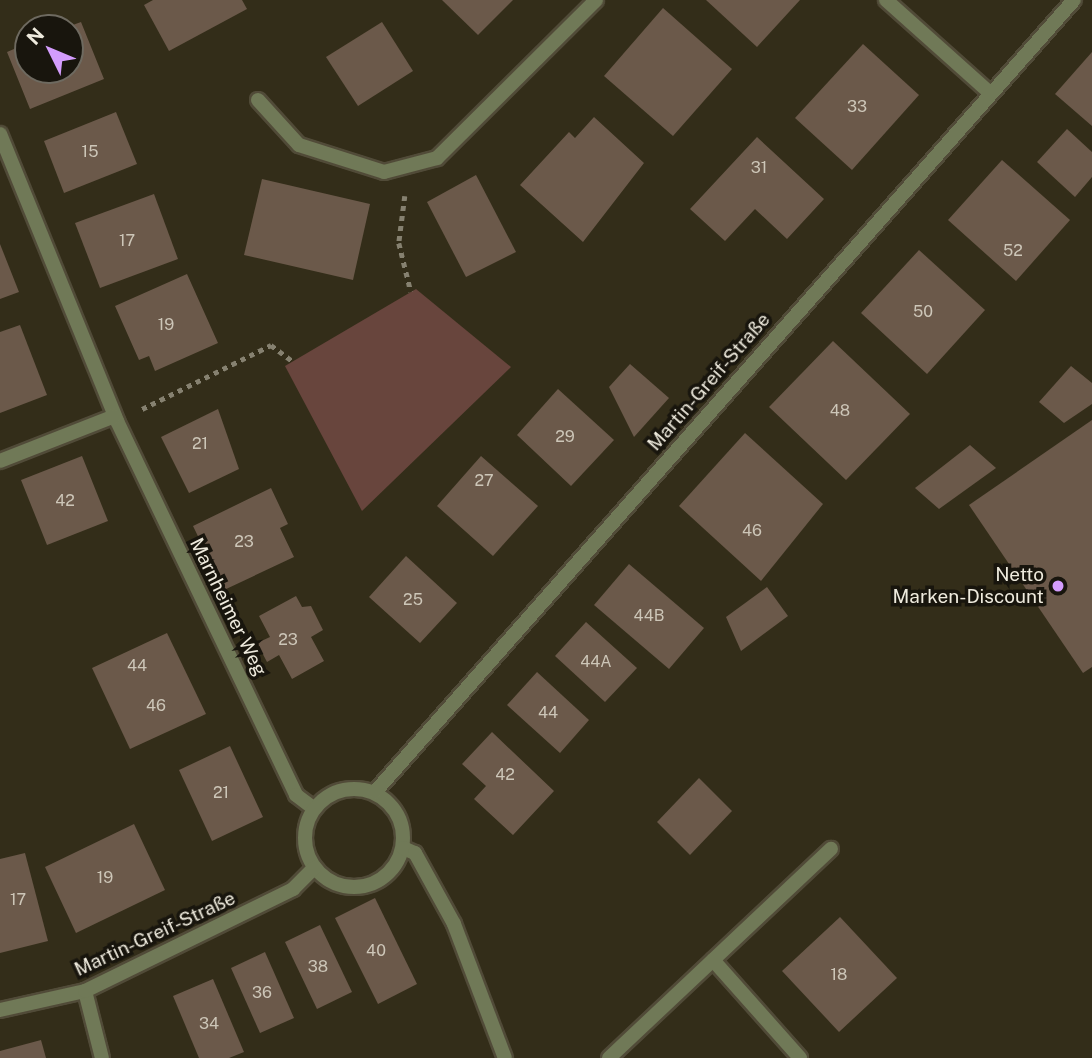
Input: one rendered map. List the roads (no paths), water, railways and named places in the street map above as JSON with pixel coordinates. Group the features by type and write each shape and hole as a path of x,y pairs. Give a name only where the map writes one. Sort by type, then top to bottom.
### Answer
{"street":[{"path":"258,100 299,145 384,172 437,158 596,0"},
{"path":"886,0 989,92"},
{"name":"Martin-Greif-Straße","path":"375,792 989,92 1074,0"},
{"name":"Marnheimer Weg","path":"0,134 116,418 296,795 313,808"},
{"path":"0,461 116,418"},
{"path":"342,790 375,792 398,815 403,848 396,864 370,885 337,885 314,868 305,845 313,808 342,790"},
{"path":"403,848 415,853 454,924 505,1058"},
{"path":"609,1058 831,849"},
{"name":"Martin-Greif-Straße","path":"0,1010 85,991 293,890 314,868"},
{"path":"713,960 800,1058"},
{"path":"85,991 102,1058"}],"place":[{"name":"Netto Marken-Discount","path":"1058,586"}]}
